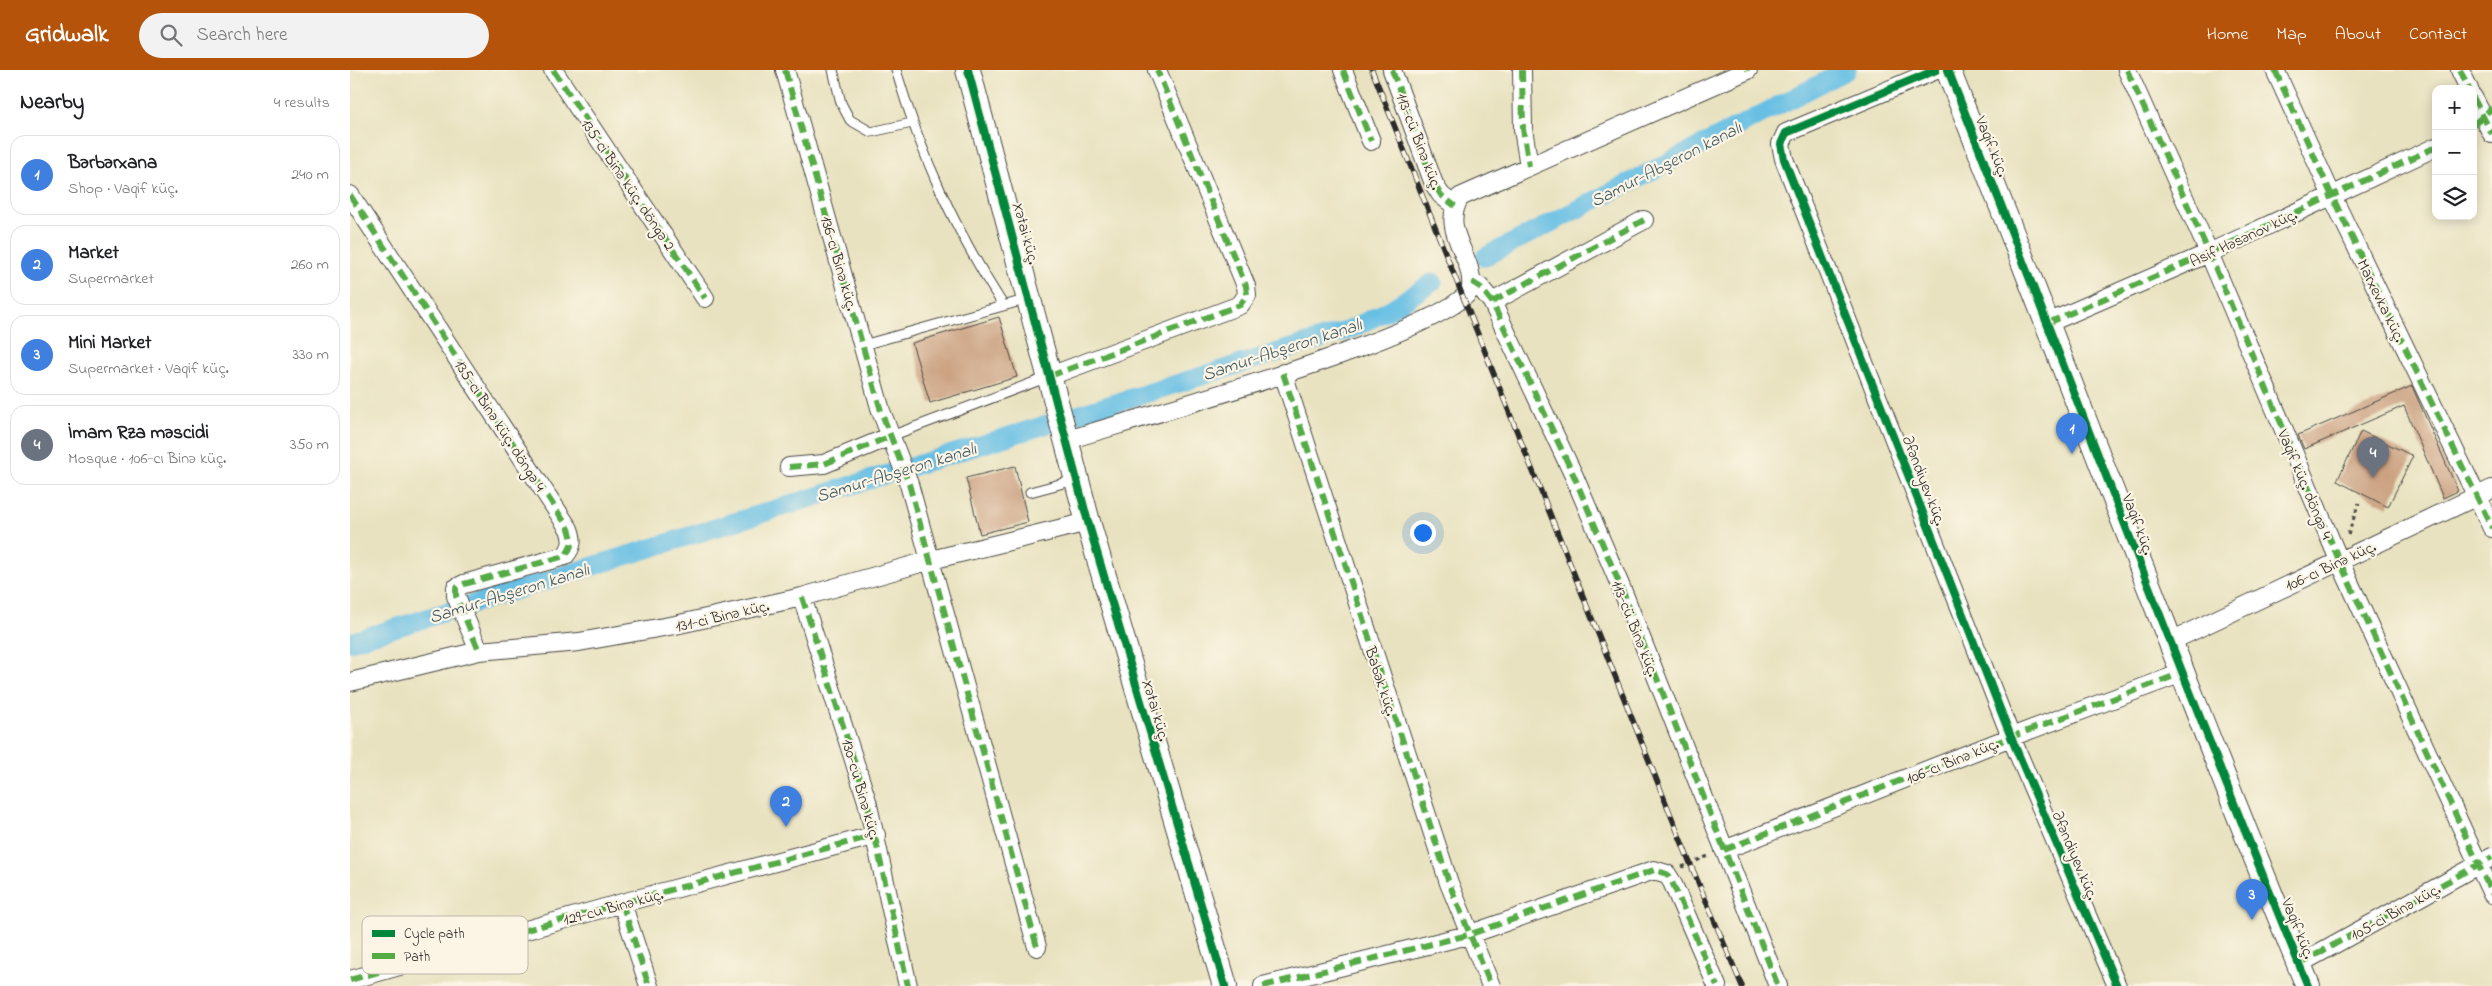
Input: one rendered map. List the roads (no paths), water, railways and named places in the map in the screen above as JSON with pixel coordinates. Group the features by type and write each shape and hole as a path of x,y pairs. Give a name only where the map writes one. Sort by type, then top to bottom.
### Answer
{"street":[{"name":"135-ci Binə küç. döngə 2","path":"553,70 705,298"},
{"name":"136-cı Binə küç.","path":"785,70 881,411 909,484 931,560 1037,948"},
{"name":"Xətai küç.","path":"968,70 1058,403 1088,522 1225,986"},
{"path":"1050,376 1240,305 1247,295 1246,286 1157,70"},
{"path":"1343,70 1371,141"},
{"name":"113-cü Binə küç.","path":"1392,70 1434,184 1441,195 1455,206"},
{"path":"1522,70 1523,129 1529,166"},
{"path":"1067,440 1333,357 1429,317 1463,299 1471,289 1472,282 1453,225 1452,212 1460,197 1747,70"},
{"name":"Əfəndiyev küç.","path":"1936,70 1786,132 1781,144 1788,168 2011,737 2117,986"},
{"name":"Vaqif küç.","path":"1948,70 2048,323 2169,642 2308,986"},
{"name":"Vaqif küç. döngə 4","path":"2127,70 2209,254 2339,560 2485,861 2492,894"},
{"name":"Marxevka küç.","path":"2275,70 2332,196 2484,492 2492,528"},
{"path":"2460,70 2467,85"},
{"path":"2477,105 2492,134"},
{"name":"Asif Həsənov küç.","path":"2048,323 2209,254 2432,149"},
{"name":"135-ci Binə küç. döngə 4","path":"350,195 569,529 573,539 572,548 566,556 464,584 456,588 456,596 479,651"},
{"path":"1492,302 1644,220"},
{"name":"113-cü Binə küç.","path":"1472,282 1480,287 1492,302 1574,476 1625,597 1778,986"},
{"name":"Babək küç.","path":"1283,373 1386,694 1468,936 1491,986"},
{"path":"789,467 824,464 891,436"},
{"name":"106-cı Binə küç.","path":"2169,642 2484,492"},
{"name":"131-ci Binə küç.","path":"350,682 479,651 619,636 802,597 931,560 1088,522"},
{"name":"130-cu Binə küç.","path":"802,597 876,836 908,986"},
{"name":"106-cı Binə küç.","path":"1724,850 2011,737 2182,673"},
{"name":"129-cu Binə küç.","path":"528,931 622,903 876,836"},
{"name":"105-ci Binə küç.","path":"2299,964 2485,861"},
{"path":"1263,986 1468,936 1661,872 1718,986"},
{"path":"622,903 649,986"},
{"name":"129-cu Binə küç.","path":"356,981 380,974"}],"lane":[{"path":"833,70 841,103 850,120 871,132 912,123"},
{"path":"896,70 912,123 955,225 1004,305"},
{"path":"863,345 1030,298"},
{"path":"891,436 1050,376"},
{"path":"1030,492 1078,480"}],"waterway":[{"name":"Samur-Abşeron kanalı","path":"1485,257 1847,70"},
{"name":"Samur-Abşeron kanalı","path":"350,642 1349,330 1389,310 1433,282"}],"railway":[{"path":"1372,70 1690,863 1742,986"}],"place":[{"name":"Bərbərxana","path":"2072,454"},
{"name":"İmam Rza məscidi","path":"2373,478"},
{"name":"Market","path":"786,827"},
{"name":"Mini Market","path":"2252,920"}]}
